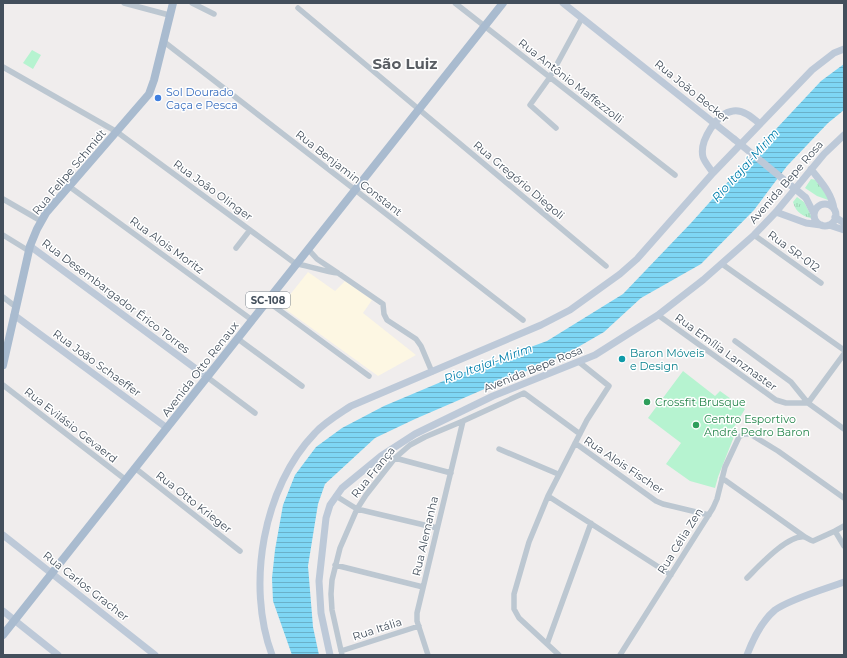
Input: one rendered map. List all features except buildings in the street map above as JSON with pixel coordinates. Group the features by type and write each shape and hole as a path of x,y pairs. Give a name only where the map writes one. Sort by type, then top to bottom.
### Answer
{"main road":[{"name":"Rua Felipe Schmidt","path":"3,365 30,248 41,221 149,94 154,80 172,3"},
{"name":"Avenida Otto Renaux","path":"3,635 503,3"},
{"name":"Rua João Becker","path":"563,3 806,198 821,205"},
{"path":"271,654 264,629 260,560 276,493 300,450 315,432 352,406 541,325 570,310 604,287 637,259 714,173 812,70 834,53 844,48"},
{"path":"714,173 703,158 702,145 707,134 725,113 733,110 738,111 746,114 760,124"},
{"name":"Avenida Bepe Rosa","path":"330,655 321,613 319,580 326,518 330,505 347,483 381,456 415,434 519,385 579,362 608,348 658,315 722,264 754,235 776,212 811,169 844,135"},
{"path":"811,169 833,200 835,217 829,225"},
{"name":"Rua João Becker","path":"806,198 814,214"},
{"path":"821,225 817,222 814,214 816,210 821,205 828,205 834,209"},
{"path":"776,212 806,223 829,225 844,230"},
{"path":"835,217 844,223"},
{"name":"Rua Desembargador Érico Torres","path":"30,248 207,377"},
{"name":"Rua João Schaeffer","path":"14,316 167,428"},
{"name":"Rua Carlos Gracher","path":"3,535 155,655"},
{"path":"747,655 757,634 775,610 788,603 844,582"},
{"path":"3,611 58,655"}],"street":[{"path":"124,3 169,15"},
{"path":"192,3 214,14"},
{"name":"Rua Antônio Maffezzolli","path":"455,3 675,175"},
{"name":"Rua Gregório Diegoli","path":"298,8 606,266"},
{"path":"556,128 530,106 550,77 582,18"},
{"name":"Rua Benjamin Constant","path":"163,41 522,320"},
{"name":"Rua João Olinger","path":"3,67 117,132 296,264"},
{"name":"Rua Alois Moritz","path":"70,187 252,320"},
{"path":"3,199 41,221"},
{"path":"236,248 250,230"},
{"name":"Rua SR-012","path":"754,235 822,283"},
{"path":"3,236 30,248"},
{"path":"308,249 317,259 383,304 384,314 387,320 416,339 421,346 432,372"},
{"path":"296,264 312,266 326,272 338,272"},
{"path":"722,264 844,350"},
{"path":"3,297 16,307"},
{"path":"268,301 369,376"},
{"name":"Rua Emília Lanznaster","path":"658,315 776,400 786,403 808,403"},
{"path":"238,339 302,386"},
{"path":"735,341 791,382 808,403 844,429"},
{"path":"808,403 844,354"},
{"path":"559,655 519,618 514,609 513,600 515,588 529,542 548,496 575,443 609,386 579,362"},
{"path":"207,377 255,413"},
{"name":"Rua Evilásio Gevaerd","path":"3,385 126,480"},
{"name":"Rua França","path":"341,653 332,610 331,594 335,565 340,548 357,509 394,458 417,441 524,393 580,434"},
{"name":"Rua Alemanha","path":"428,655 419,626 417,613 463,421"},
{"name":"Rua Célia Zen","path":"620,655 709,515 717,499 725,467 739,437 744,434 750,434 778,451 844,498"},
{"name":"Rua Alois Fischer","path":"575,443 656,501 709,515"},
{"path":"499,449 558,474"},
{"path":"394,458 450,473"},
{"name":"Rua Otto Krieger","path":"135,468 240,551"},
{"path":"722,478 805,537 813,541 844,526"},
{"path":"336,496 357,509 437,528"},
{"path":"548,496 671,575"},
{"path":"547,644 591,523"},
{"path":"835,531 844,546"},
{"path":"747,578 788,541 793,538 805,537"},
{"path":"335,565 423,587"},
{"name":"Rua Itália","path":"341,653 419,626"}],"shaded area":[{"path":"308,272 335,291 345,281 372,300 363,313 416,355 378,376 281,306"}],"green space":[{"path":"32,50 41,55 33,69 23,63"},
{"path":"811,179 816,180 831,201 817,196 805,188"},
{"path":"797,197 804,202 813,219 803,215 796,209 793,202"},
{"name":"Centro Esportivo André Pedro Baron","path":"683,371 715,396 720,391 745,409 731,432 735,434 715,488 690,481 666,464 681,443 648,418"}],"water":[{"name":"Rio Itajaí-Mirim","path":"844,64 844,110 828,123 787,166 754,210 701,264 641,298 604,332 566,354 415,419 375,438 325,484 318,504 308,566 313,627 319,655 292,655 273,601 272,578 275,550 283,505 295,475 316,447 342,428 384,406 479,366 547,341 623,294 691,223 821,81"}],"place":[{"name":"Sol Dourado Caça e Pesca","path":"158,98"},
{"name":"Baron Móveis e Design","path":"622,359"},
{"name":"Crossfit Brusque","path":"647,402"},
{"name":"Centro Esportivo André Pedro Baron","path":"696,425"}],"district":[{"name":"São Luiz","path":"405,63"}]}
